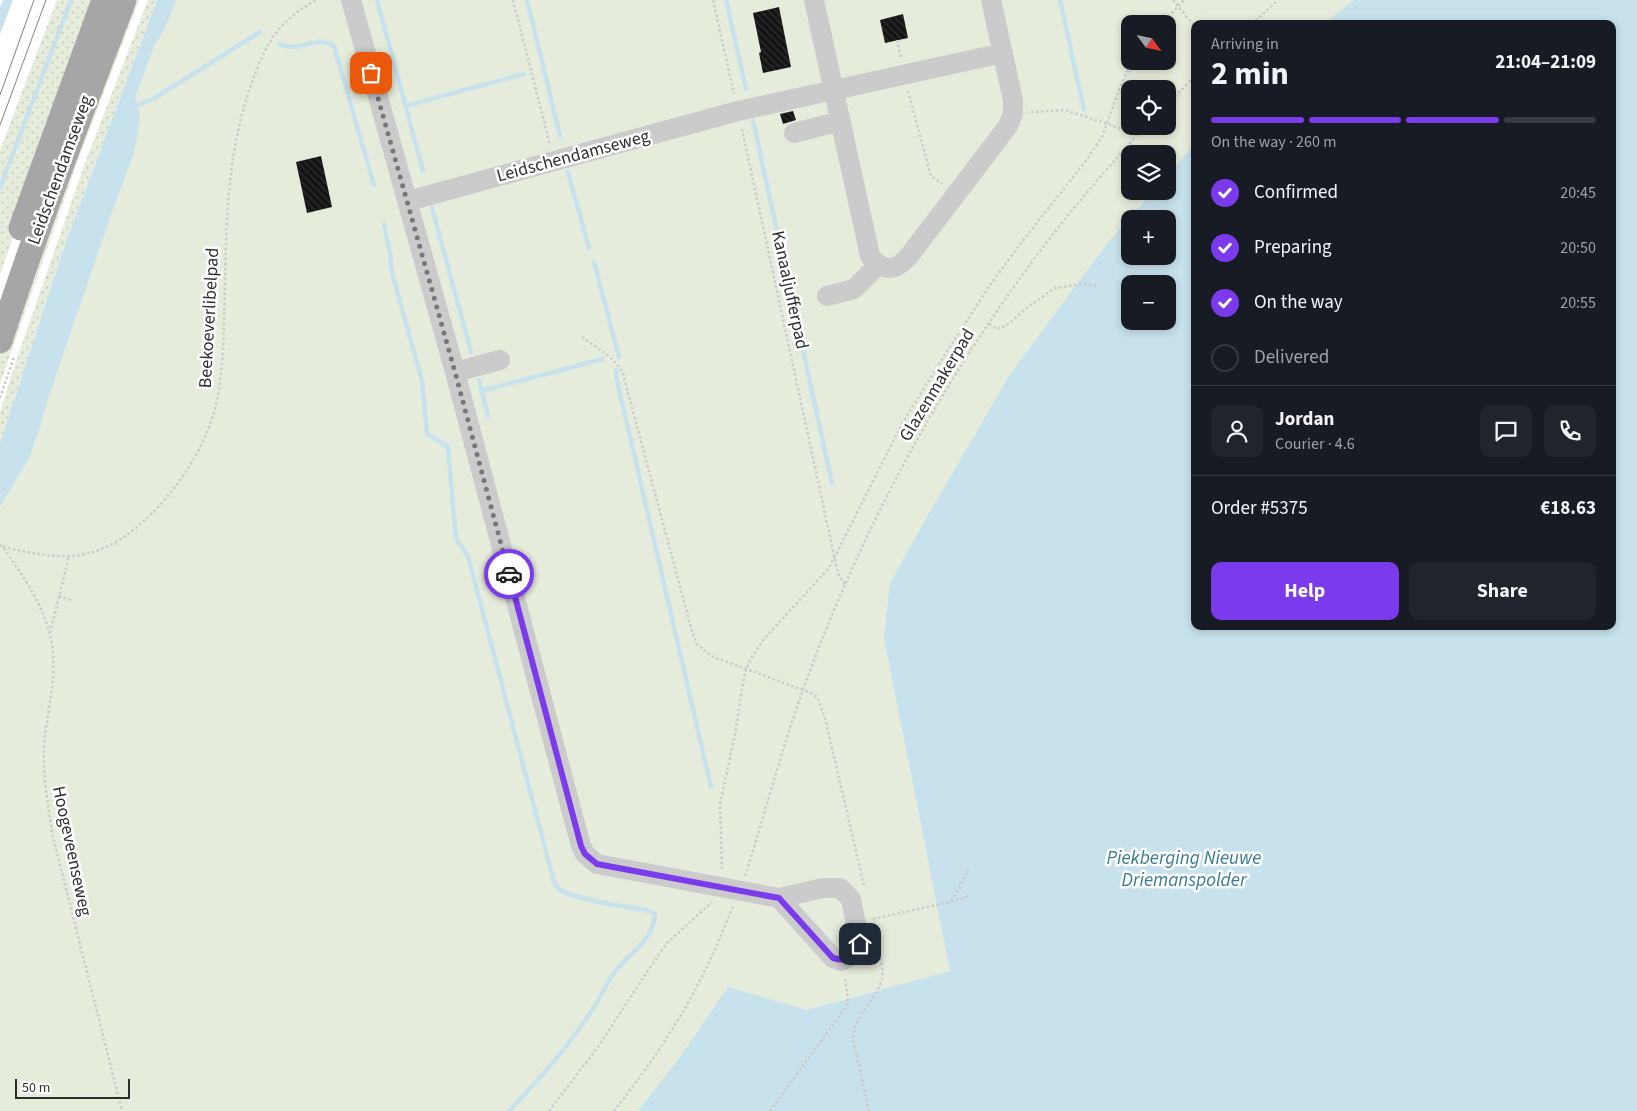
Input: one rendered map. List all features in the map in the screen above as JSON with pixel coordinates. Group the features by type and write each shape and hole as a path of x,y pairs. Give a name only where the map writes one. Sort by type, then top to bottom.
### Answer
{"main road":[{"name":"Leidschendamseweg","path":"0,287 104,0"},
{"name":"Leidschendamseweg","path":"0,341 18,284 124,0"}],"street":[{"path":"351,0 455,372 581,846 585,854 597,864 779,898 823,888 840,888 852,900 860,944 857,952 842,961 833,958 779,898"},
{"path":"814,0 870,256 878,266 888,268 901,264 1008,126 1013,114 1013,100 991,0"},
{"name":"Leidschendamseweg","path":"408,202 738,111 1003,53"},
{"path":"794,133 841,121"},
{"path":"827,296 854,290 878,266"},
{"path":"455,372 500,360"}],"path":[{"name":"Beekoeverlibelpad","path":"2,546 69,556 111,545 132,532 149,517 173,491 188,470 208,430 218,396 224,338 226,218 236,137 258,65 272,38 297,10 316,0"},
{"path":"513,0 554,161"},
{"name":"Kanaaljufferpad","path":"713,0 838,574 845,584"},
{"path":"1173,0 1191,23"},
{"path":"1169,15 1184,0"},
{"path":"1256,20 1278,0"},
{"path":"550,1111 598,1048 648,969 668,943 712,902 720,888 722,876 720,804 736,730 746,669 752,657 764,639 829,568 903,422 988,288 1102,137 1120,87 1128,70"},
{"path":"904,74 931,176 955,195"},
{"path":"1176,96 1191,80"},
{"path":"1013,114 1065,110 1121,129"},
{"name":"Glazenmakerpad","path":"746,669 803,689 845,584 887,496 948,387 1032,262 1088,190 1137,135"},
{"path":"989,324 997,329 1007,325 1055,288 1083,284 1096,286"},
{"path":"582,337 612,359 623,374 697,644 711,656 746,669"},
{"name":"Hoogeveenseweg","path":"2,546 34,594 50,634 54,660 53,689 44,747 44,778 50,820 122,1111"},
{"path":"50,634 69,556"},
{"path":"59,596 71,600"},
{"path":"950,902 959,889 968,869"},
{"path":"856,921 950,902 969,896"},
{"path":"770,1111 846,1008 848,1001 842,961"}],"green space":[{"path":"57,0 98,0 44,147 0,275 0,150"},
{"path":"129,0 139,0 78,160 0,384 0,356 37,248"},
{"path":"148,0 157,0 66,241 0,443 0,412 14,367 85,163"},
{"path":"172,0 1637,0 1637,1111 0,1111 0,476 122,129"}],"water":[{"path":"3,0 13,0 0,34 0,7"},
{"path":"157,0 176,0 165,29 155,44 135,98 139,108 140,121 134,153 111,215 30,456 0,507 0,443 66,241"},
{"name":"Piekberging Nieuwe Driemanspolder","path":"1354,0 1637,0 1637,1111 638,1111 677,1061 728,987 807,1010 950,971 884,638 890,583 1009,376 1106,245 1121,228 1121,265 1176,265 1176,210 1136,210 1145,200 1176,200 1176,166 1191,148 1191,630 1616,630 1616,20 1329,20"}],"building":[{"path":"779,7 791,67 763,73 753,13"},
{"path":"903,14 908,38 885,43 880,20"},
{"path":"793,111 796,120 783,124 780,114"},
{"path":"321,156 332,207 307,213 296,162"}],"waterway":[{"path":"0,188 71,0"},
{"path":"377,0 423,171"},
{"path":"527,0 560,136"},
{"path":"726,0 746,89"},
{"path":"1060,0 1084,110"},
{"path":"132,107 153,99 260,32"},
{"path":"279,44 297,47 322,42 334,46 374,185"},
{"path":"405,106 524,74"},
{"path":"753,121 832,483"},
{"path":"568,172 589,248"},
{"path":"432,208 471,352"},
{"path":"384,224 392,273 422,381 427,434 448,447 456,539 468,556 554,882 565,893 602,903 651,911 655,915 650,933 614,973 574,1037 509,1111"},
{"path":"594,262 619,357"},
{"path":"481,391 603,359"},
{"path":"616,370 711,787"},
{"path":"479,380 488,416"}],"tram line":[{"path":"0,95 34,0"},
{"path":"0,125 46,0"}],"way so far":[{"path":"371,73 455,372 509,574"}],"route":[{"path":"509,574 581,846 590,860 597,864 779,898 833,958 842,961 857,952 860,944"}]}
